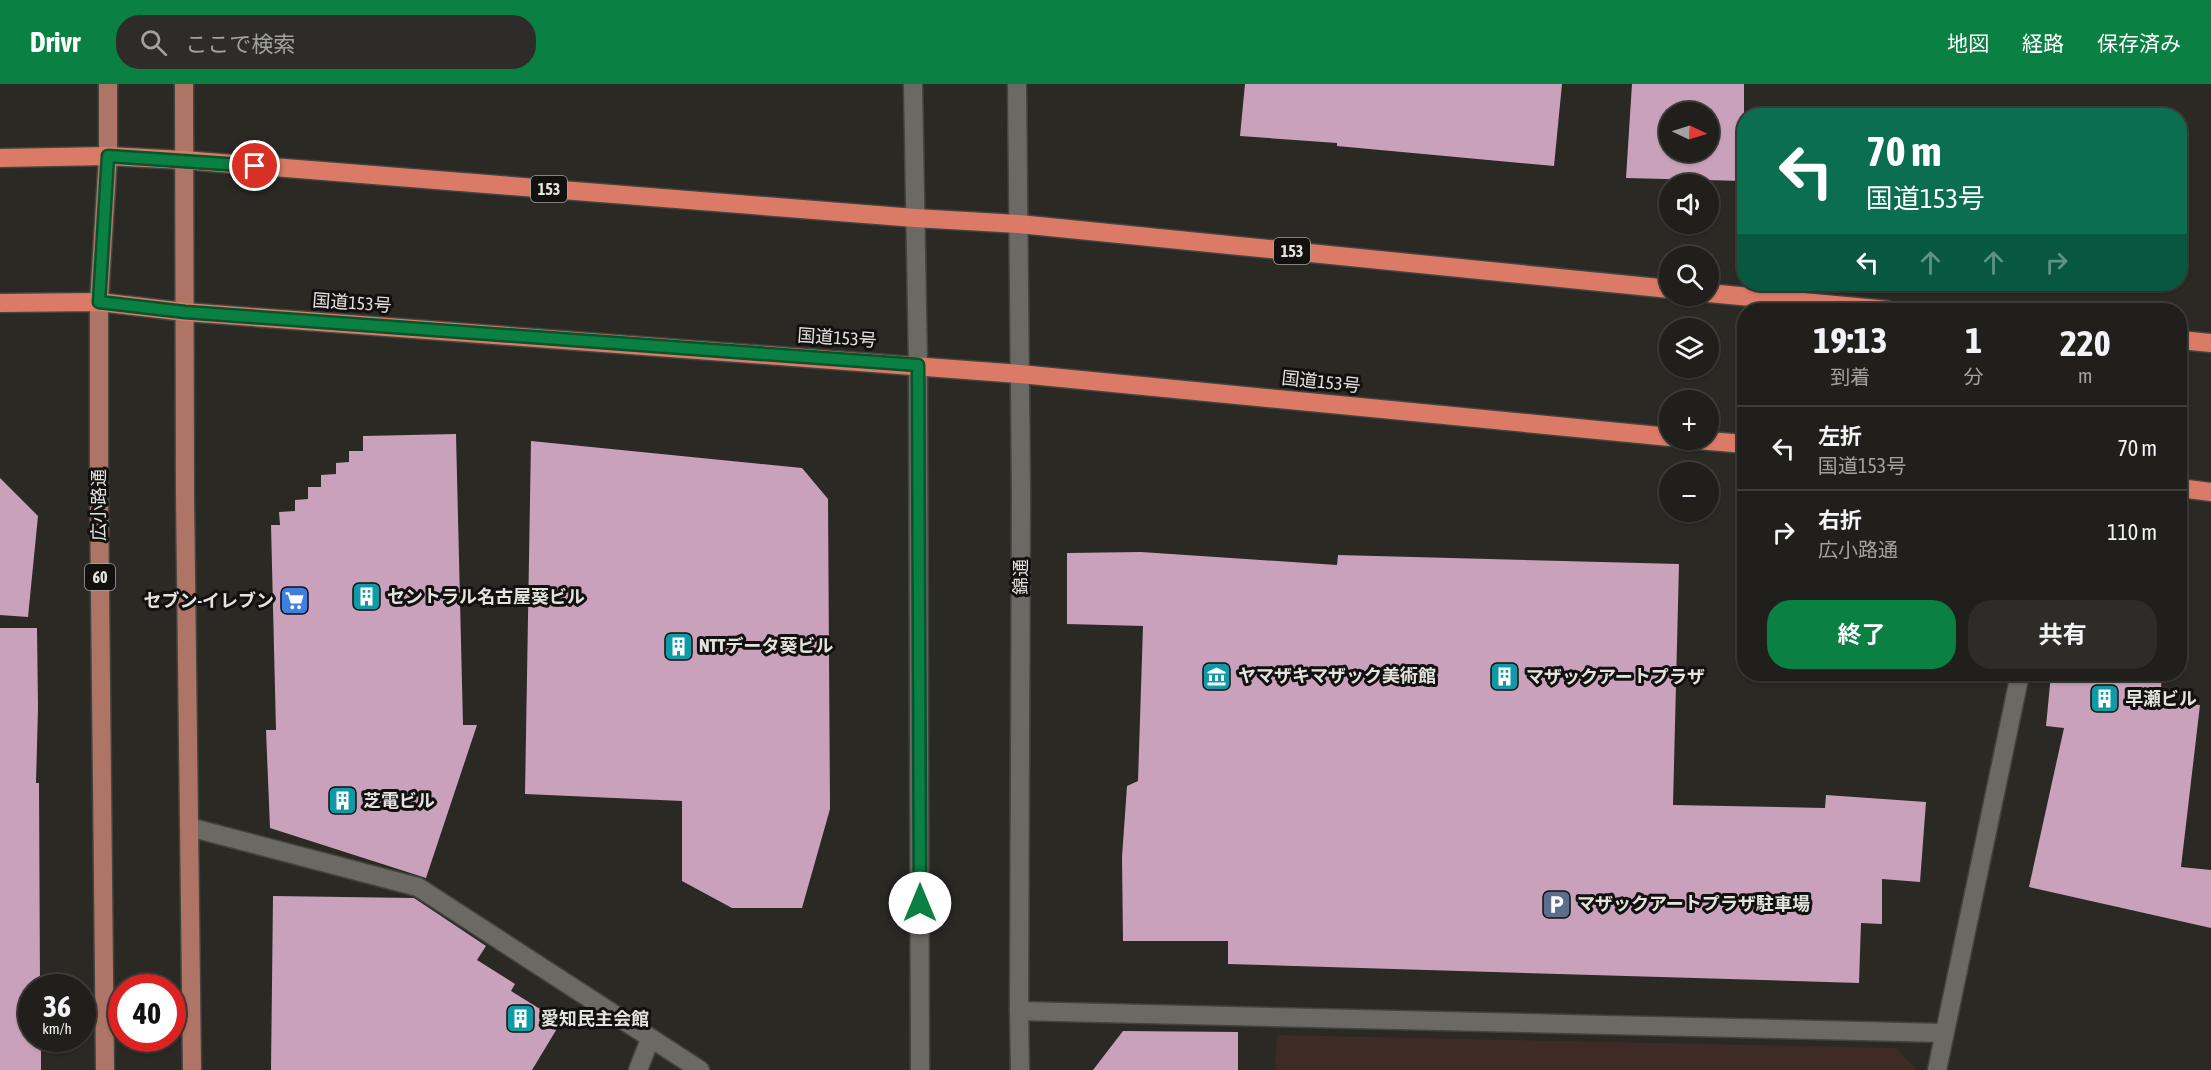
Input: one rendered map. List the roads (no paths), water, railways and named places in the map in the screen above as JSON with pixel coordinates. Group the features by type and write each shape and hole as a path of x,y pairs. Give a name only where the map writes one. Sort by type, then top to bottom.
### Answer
{"highway":[{"name":"153","path":"0,158 108,156 184,160 915,218 1019,224 1659,288"},
{"path":"1719,294 1814,303"},
{"name":"国道153号","path":"0,303 99,302 185,312 918,365 1659,436"},
{"path":"2187,340 2211,343"},
{"path":"1719,442 1737,443"},
{"path":"2187,489 2211,492"}],"main road":[{"name":"広小路通","path":"105,1070 99,302 108,156 108,84"},
{"path":"184,84 192,1070"}],"street":[{"path":"913,84 918,365 920,1070"},
{"name":"錦通","path":"1017,84 1020,374 1020,1070"},
{"path":"1936,1070 2019,681"},
{"path":"189,827 418,887 700,1070"},
{"path":"1019,1011 1944,1033"},
{"path":"638,1070 650,1039"}],"place":[{"name":"セントラル名古屋葵ビル","path":"366,597"},
{"name":"セブン-イレブン","path":"295,601"},
{"name":"NTTデータ葵ビル","path":"678,646"},
{"name":"ヤマザキマザック美術館","path":"1217,676"},
{"name":"マザックアートプラザ","path":"1505,677"},
{"name":"早瀬ビル","path":"2104,699"},
{"name":"芝電ビル","path":"342,801"},
{"name":"マザックアートプラザ駐車場","path":"1556,904"},
{"name":"愛知民主会館","path":"520,1019"}]}
